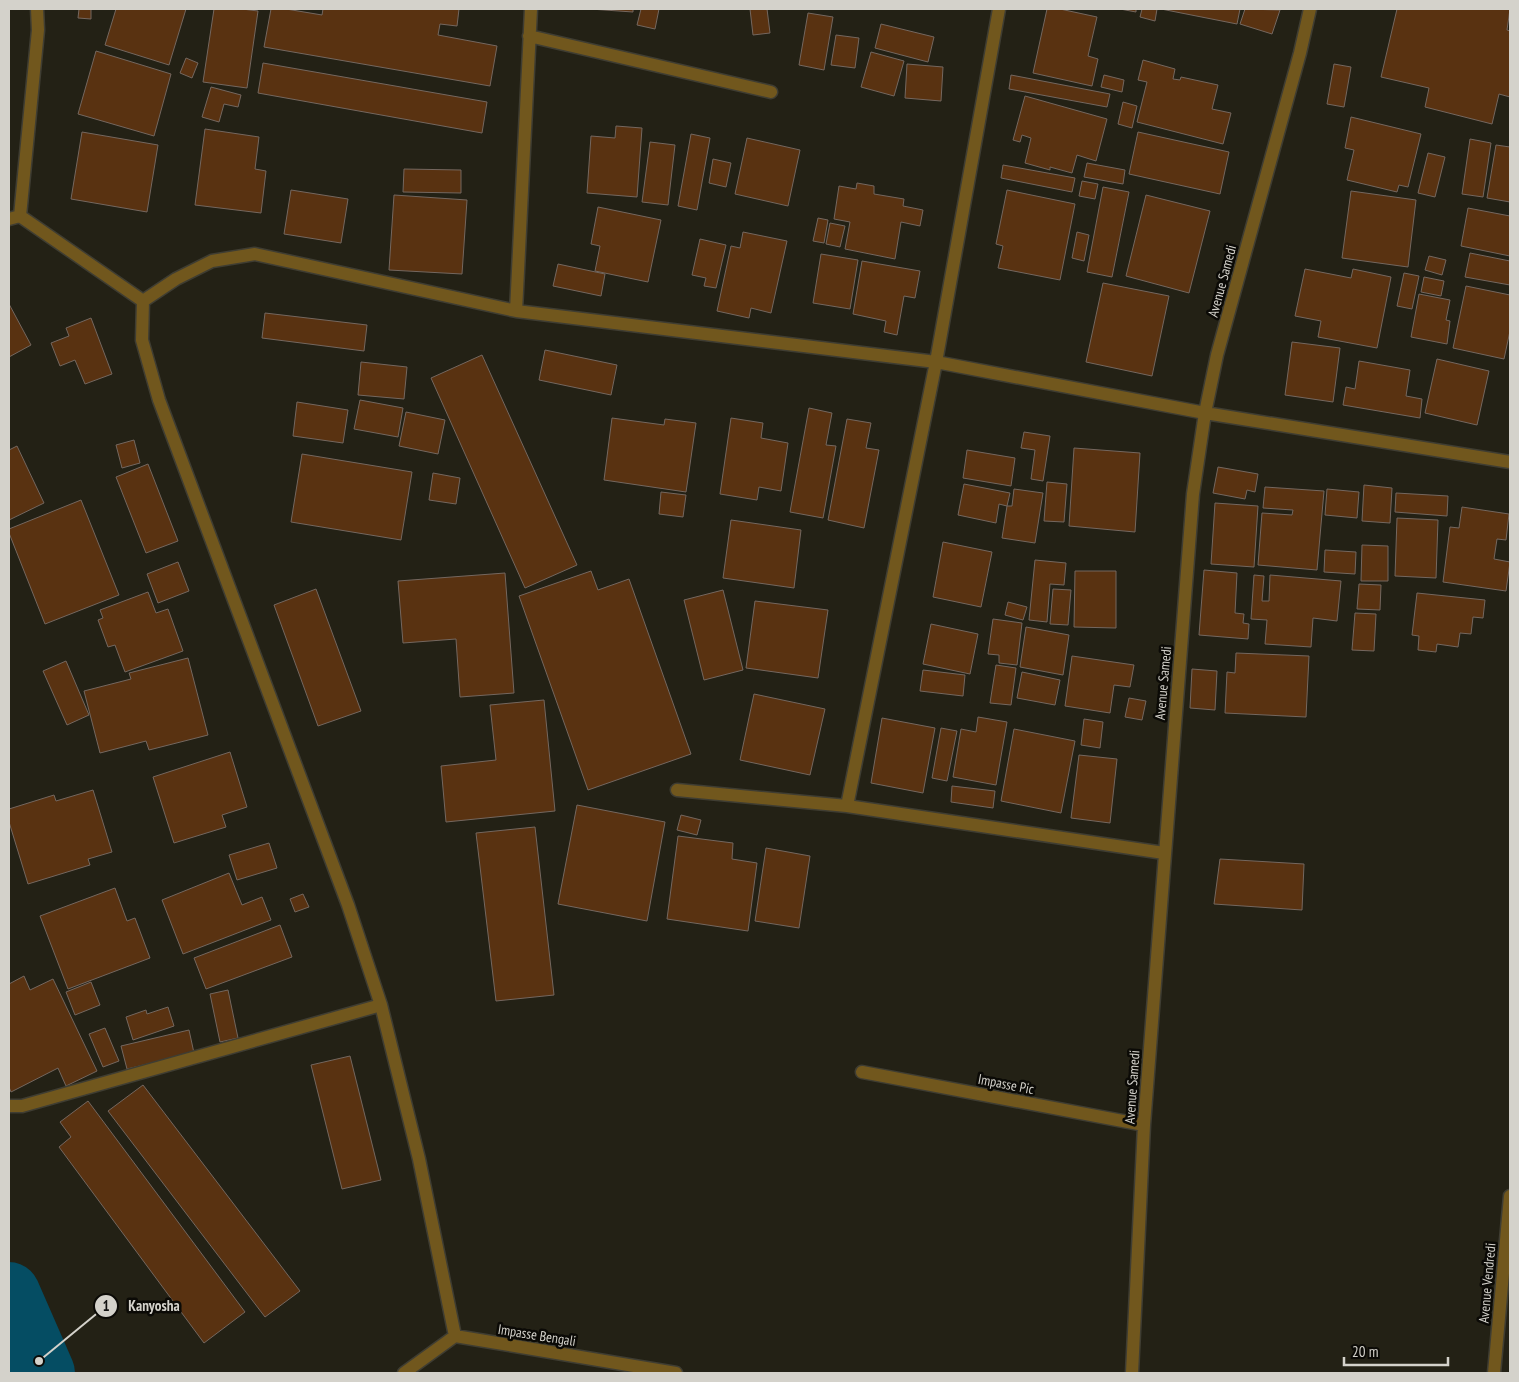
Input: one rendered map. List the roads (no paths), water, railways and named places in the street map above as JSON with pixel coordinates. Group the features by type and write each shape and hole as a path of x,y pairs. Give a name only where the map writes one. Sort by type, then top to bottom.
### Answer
{"street":[{"path":"37,9 38,30 14,217 143,301"},
{"path":"516,311 531,9"},
{"path":"847,806 936,362 999,9"},
{"name":"Avenue Samedi","path":"1132,1373 1144,1125 1193,494 1205,413 1217,355 1300,53 1310,9"},
{"path":"529,36 771,92"},
{"path":"143,301 176,279 212,261 254,254 516,311 936,362 1205,413 1510,462"},
{"path":"143,301 142,340 159,400 348,905 380,1005 419,1159 455,1336 404,1373"},
{"path":"677,790 847,806 1164,853"},
{"path":"9,1106 22,1106 380,1005"},
{"name":"Impasse Pic","path":"862,1072 1144,1125"},
{"name":"Avenue Vendredi","path":"1494,1373 1510,1196"},
{"name":"Impasse Bengali","path":"455,1336 676,1373"}],"waterway":[{"path":"9,1293 44,1373"}],"place":[{"name":"Kanyosha","path":"39,1361"}]}
